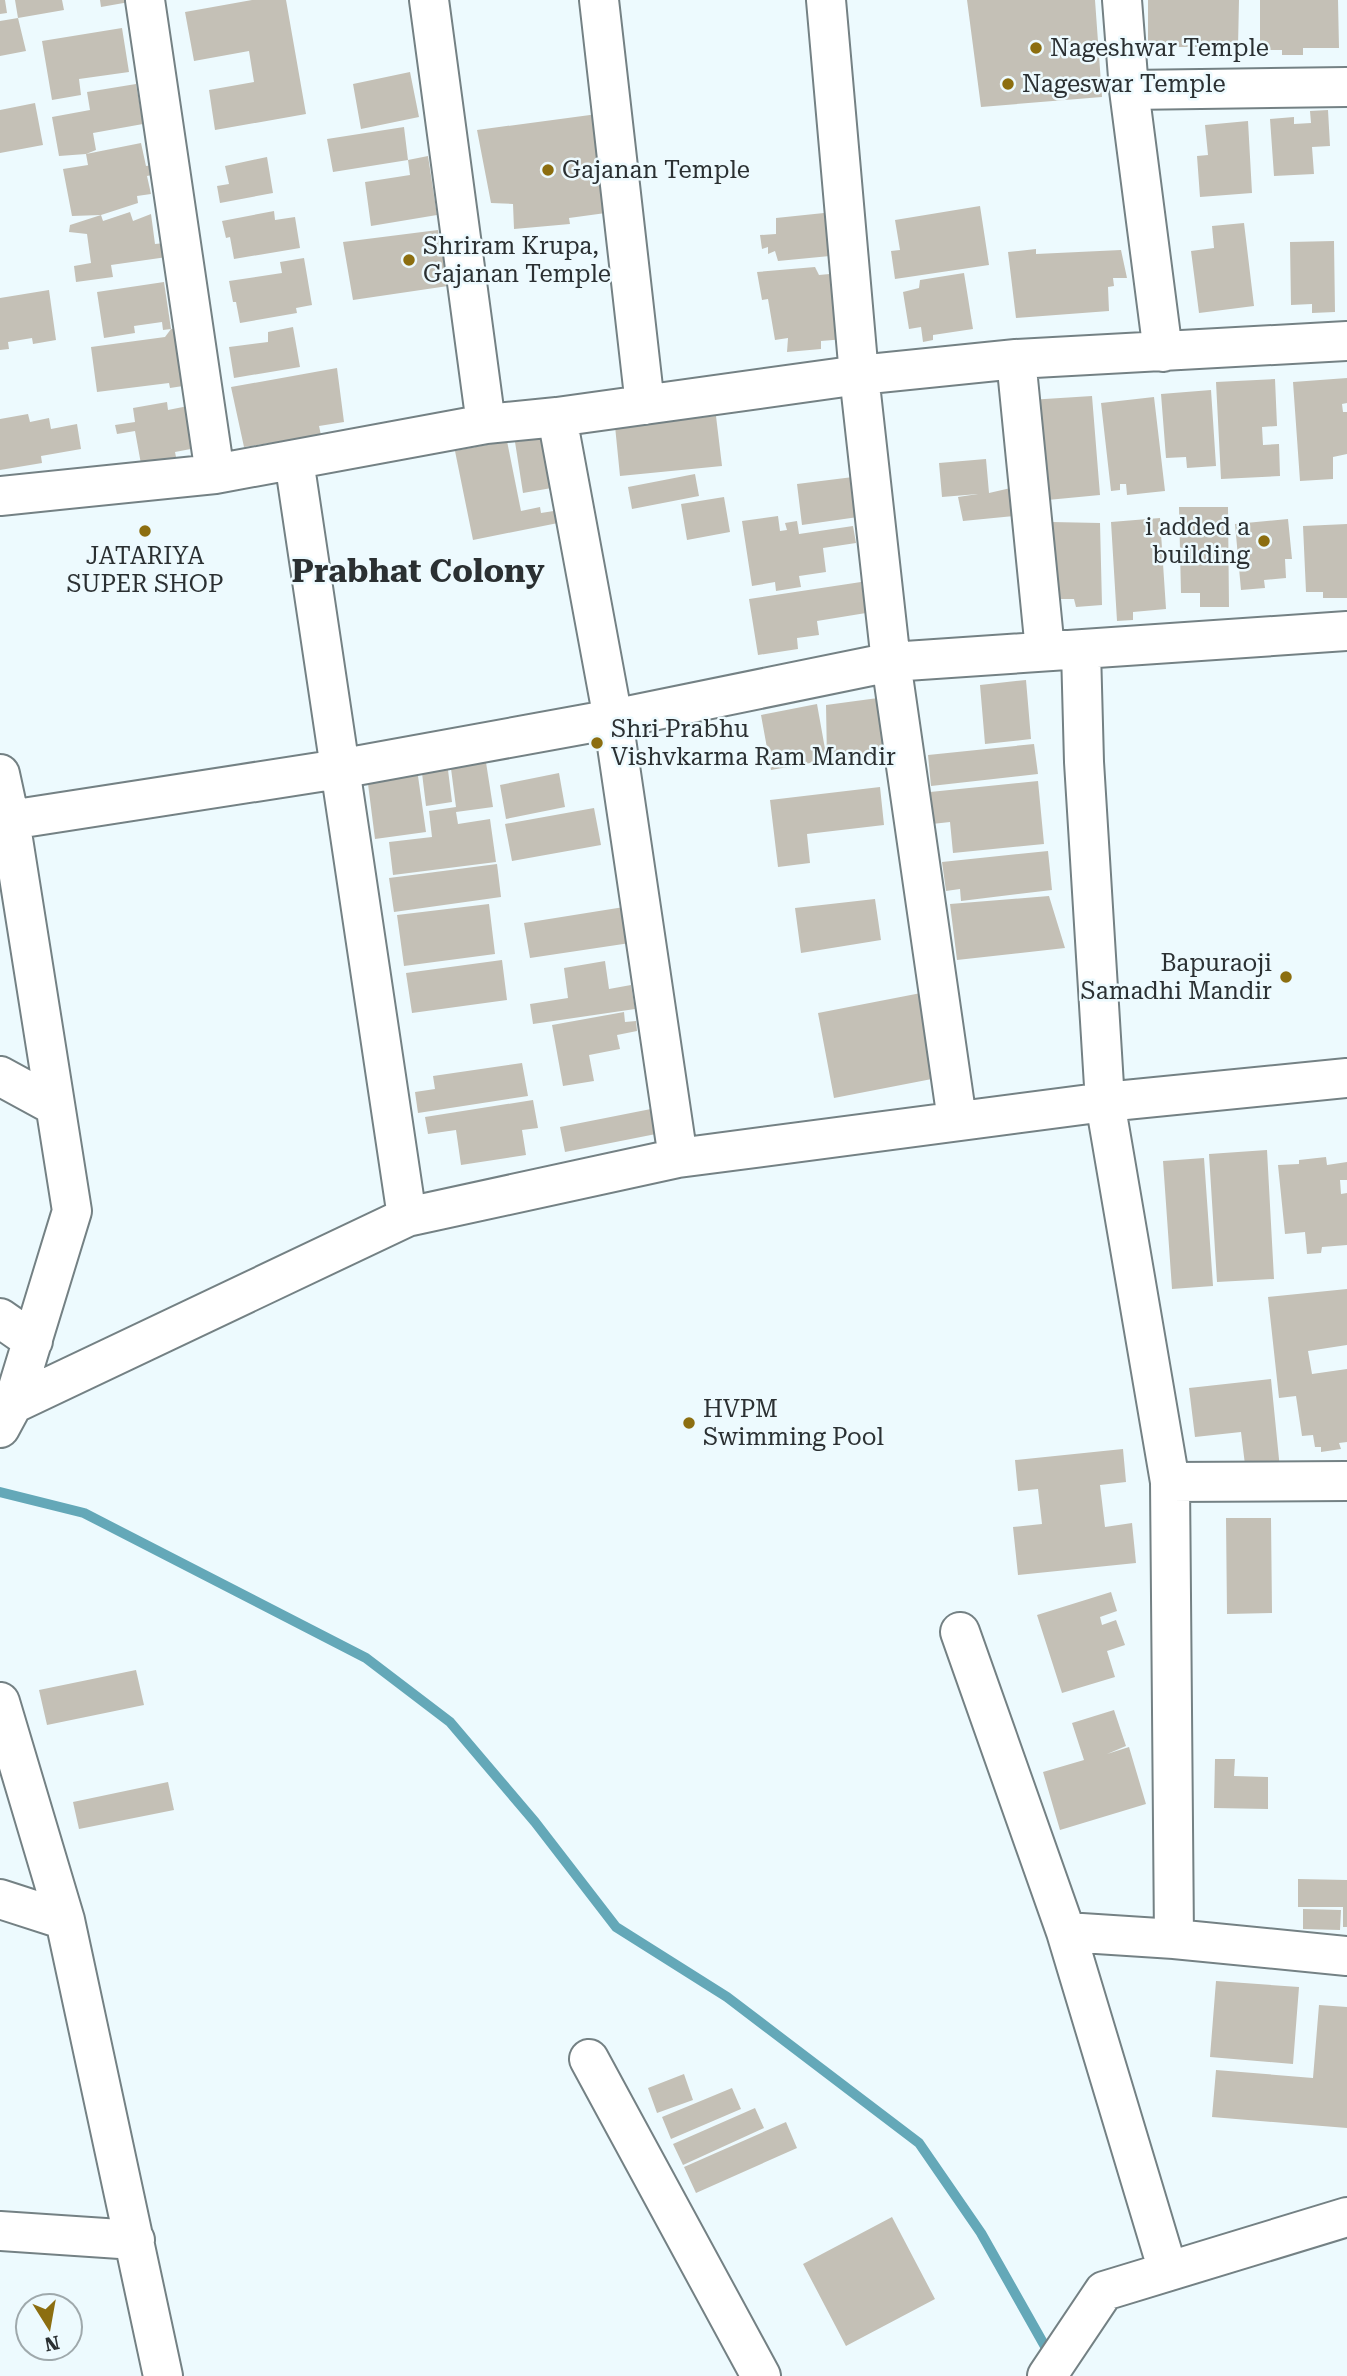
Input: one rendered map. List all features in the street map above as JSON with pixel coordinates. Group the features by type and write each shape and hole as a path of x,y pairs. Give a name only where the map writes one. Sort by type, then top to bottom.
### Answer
{"street":[{"path":"145,0 215,474"},
{"path":"429,0 485,424"},
{"path":"599,0 645,405"},
{"path":"826,0 859,375 891,662 957,1120"},
{"path":"1122,0 1129,90 1163,352"},
{"path":"1129,90 1347,87"},
{"path":"0,496 215,474 485,424 557,417 859,375 1016,359 1347,341"},
{"path":"1016,359 1045,650"},
{"path":"557,417 613,719 678,1158"},
{"path":"294,460 407,1217"},
{"path":"10,820 339,769 613,719 891,662 1347,631"},
{"path":"1045,650 1081,650 1084,762 1105,1102 1170,1482 1174,1939"},
{"path":"0,774 10,820 72,1211 33,1341 7,1416"},
{"path":"0,1076 55,1106"},
{"path":"7,1416 407,1217 678,1158 1105,1102 1347,1078"},
{"path":"0,1318 33,1341"},
{"path":"1170,1482 1347,1481"},
{"path":"960,1632 1066,1932 1168,2271"},
{"path":"0,1702 65,1920 163,2376"},
{"path":"0,1899 65,1920"},
{"path":"1066,1932 1174,1939 1347,1956"},
{"path":"589,2059 761,2376"},
{"path":"1047,2376 1104,2291 1347,2217"},
{"path":"0,2231 135,2240"}],"building":[{"path":"0,0 5,0 7,13 0,14"},
{"path":"15,0 62,0 64,10 18,18"},
{"path":"100,0 134,0 135,1 101,7"},
{"path":"252,0 286,0 306,114 215,130 209,90 254,82 249,51 194,61 185,12"},
{"name":"Nageshwar Temple","path":"967,0 1095,0 1102,97 981,107"},
{"path":"1148,0 1239,0 1238,47 1148,47"},
{"path":"1260,0 1338,0 1339,48 1303,48 1303,55 1282,55 1282,50 1260,50"},
{"path":"18,18 26,51 0,56 0,21"},
{"path":"122,28 129,72 79,79 81,95 52,100 42,41"},
{"path":"410,72 419,117 361,129 353,84"},
{"path":"136,84 143,124 93,133 96,150 86,154 59,156 52,117 90,110 87,92"},
{"path":"35,103 43,145 0,153 0,110"},
{"path":"1328,110 1330,146 1312,147 1314,174 1274,176 1270,119 1294,117 1294,124 1311,123 1310,111"},
{"name":"Gajanan Temple","path":"605,113 613,212 569,218 570,224 514,229 513,204 491,203 477,130"},
{"path":"1248,121 1252,193 1200,197 1197,156 1208,155 1205,125"},
{"path":"404,127 408,160 333,172 327,139"},
{"path":"141,143 146,166 155,165 157,174 147,176 151,194 137,196 138,203 101,215 72,216 63,169 88,165 86,154"},
{"path":"428,156 437,215 371,226 365,182 410,175 408,160"},
{"path":"267,157 273,193 220,203 217,186 229,184 225,166"},
{"path":"980,206 989,265 895,279 891,251 900,250 895,220"},
{"path":"274,211 275,220 295,217 300,248 234,259 230,237 226,238 222,221"},
{"path":"130,212 133,221 151,214 155,244 165,243 167,257 111,265 113,277 76,282 74,266 91,263 87,234 69,232 70,225 101,215 103,221"},
{"path":"824,213 830,256 778,261 775,251 768,254 768,247 762,249 760,235 776,234 776,218"},
{"path":"1244,223 1254,306 1199,313 1191,251 1214,248 1212,226"},
{"path":"438,230 448,286 353,300 343,242"},
{"path":"1334,241 1335,312 1312,313 1312,304 1291,305 1290,242"},
{"path":"1036,249 1036,254 1121,250 1127,278 1113,278 1114,286 1108,287 1109,311 1016,318 1008,252"},
{"path":"304,258 312,305 296,308 297,313 240,323 229,281 282,273 280,262"},
{"path":"815,267 819,275 840,273 845,339 821,341 821,349 787,352 788,338 775,340 768,299 762,300 757,272"},
{"path":"964,273 973,329 933,335 933,340 923,342 921,327 909,329 903,292 919,288 920,280"},
{"path":"164,282 171,329 163,330 162,322 134,326 135,333 104,338 97,292"},
{"path":"49,290 56,340 33,344 32,338 8,342 9,349 0,350 0,298"},
{"path":"187,327 183,386 170,388 169,383 97,392 91,347 165,337 171,329"},
{"path":"293,327 300,367 234,378 229,347 268,342 268,332"},
{"path":"337,368 344,422 319,426 321,435 244,447 231,387"},
{"path":"1347,378 1347,403 1342,404 1343,412 1347,412 1347,454 1333,457 1333,479 1300,481 1293,382"},
{"path":"1275,379 1277,426 1262,427 1263,445 1279,444 1280,476 1221,479 1216,382"},
{"path":"1211,390 1216,466 1187,468 1186,457 1166,458 1161,394"},
{"path":"1092,396 1100,495 1037,501 1029,400"},
{"path":"1154,397 1165,491 1127,495 1126,484 1120,484 1120,490 1111,491 1101,403"},
{"path":"167,402 168,410 188,406 196,448 175,452 176,457 141,464 135,431 117,434 115,425 135,422 133,408"},
{"path":"28,414 30,422 49,418 51,429 77,424 81,449 41,456 42,463 0,470 0,419"},
{"path":"716,416 722,466 620,476 615,426"},
{"path":"555,436 563,486 523,493 515,442"},
{"path":"507,441 521,511 540,507 541,513 560,510 563,522 473,540 455,451"},
{"path":"986,459 989,493 1015,487 1014,516 963,521 958,497 978,494 942,497 939,463"},
{"path":"695,474 699,496 632,509 628,487"},
{"path":"853,477 858,517 802,525 797,484"},
{"path":"724,497 730,532 687,540 681,504"},
{"path":"1179,507 1228,507 1229,607 1200,607 1200,593 1181,593"},
{"path":"778,516 780,531 787,530 785,523 797,521 799,534 853,526 856,543 823,548 826,572 799,576 801,587 776,591 775,582 752,586 742,521"},
{"path":"1160,518 1166,609 1133,612 1133,620 1117,621 1111,522"},
{"name":"i added a building","path":"1288,519 1292,559 1285,559 1286,578 1264,580 1265,588 1241,590 1235,524"},
{"path":"1052,522 1100,523 1102,605 1076,607 1074,599 1055,599"},
{"path":"1347,524 1347,598 1323,598 1323,592 1306,592 1303,526"},
{"path":"861,582 866,613 817,621 819,635 797,638 798,649 758,655 749,599"},
{"path":"1026,680 1031,739 985,744 980,685"},
{"path":"878,698 886,756 827,760 826,705"},
{"path":"817,704 827,760 771,770 761,715"},
{"path":"1034,744 1038,774 931,786 928,755"},
{"path":"485,756 493,807 456,812 458,824 490,819 496,862 393,875 389,842 432,837 429,811 456,807 450,761"},
{"path":"417,769 426,832 375,839 367,776"},
{"path":"448,770 452,802 426,806 422,773"},
{"path":"559,773 565,807 506,819 500,785"},
{"path":"1038,781 1044,844 953,853 950,822 932,824 930,792"},
{"path":"880,787 884,825 807,834 810,863 778,867 770,800"},
{"path":"594,808 601,845 512,861 505,824"},
{"path":"1048,851 1052,890 961,901 960,889 946,891 942,862"},
{"path":"497,864 501,897 394,912 389,878"},
{"path":"1049,896 1065,948 957,960 950,904"},
{"path":"875,899 881,940 801,953 795,908"},
{"path":"489,904 495,954 404,966 397,915"},
{"path":"624,907 630,943 530,958 524,923"},
{"path":"502,960 507,1000 412,1013 406,973"},
{"path":"605,961 609,989 631,985 635,1009 533,1024 530,1004 568,998 564,968"},
{"path":"921,993 937,1078 834,1098 818,1013"},
{"path":"624,1012 625,1022 636,1021 637,1031 617,1035 620,1049 589,1055 594,1081 563,1086 552,1025"},
{"path":"522,1063 528,1096 418,1113 415,1092 435,1089 433,1076"},
{"path":"533,1100 538,1128 522,1130 526,1155 461,1165 456,1130 428,1134 425,1117"},
{"path":"656,1108 661,1133 565,1152 560,1127"},
{"path":"1267,1150 1274,1279 1217,1282 1209,1154"},
{"path":"1326,1157 1327,1165 1347,1162 1347,1180 1340,1180 1341,1194 1347,1193 1347,1245 1322,1247 1321,1253 1307,1254 1305,1232 1285,1234 1278,1165 1299,1164 1299,1160"},
{"path":"1204,1158 1213,1286 1172,1289 1163,1161"},
{"path":"1347,1289 1347,1345 1308,1351 1312,1374 1347,1369 1347,1442 1339,1443 1341,1449 1321,1452 1321,1447 1315,1447 1313,1435 1302,1436 1296,1396 1279,1398 1268,1297"},
{"path":"1271,1379 1280,1469 1246,1473 1241,1432 1195,1437 1189,1388"},
{"path":"1123,1449 1126,1482 1100,1485 1105,1527 1132,1523 1136,1563 1018,1575 1013,1527 1042,1524 1038,1489 1018,1491 1015,1460"},
{"path":"1226,1518 1271,1518 1272,1613 1227,1614"},
{"path":"1111,1592 1117,1611 1100,1617 1102,1625 1116,1620 1125,1645 1107,1651 1115,1677 1062,1693 1037,1615"},
{"path":"136,1670 144,1705 47,1725 39,1690"},
{"path":"1114,1710 1126,1746 1107,1754 1129,1747 1146,1804 1060,1830 1043,1772 1084,1760 1072,1723"},
{"path":"1215,1759 1235,1759 1234,1776 1268,1777 1268,1809 1214,1808"},
{"path":"168,1782 174,1810 79,1829 73,1802"},
{"path":"1298,1879 1347,1880 1347,1927 1343,1927 1343,1907 1298,1907"},
{"path":"1303,1909 1341,1910 1340,1930 1303,1929"},
{"path":"1216,1981 1299,1987 1293,2064 1210,2057"},
{"path":"1319,2005 1347,2007 1347,2128 1212,2117 1216,2070 1313,2078"},
{"path":"684,2074 693,2100 657,2113 648,2088"},
{"path":"732,2088 741,2109 671,2139 662,2117"},
{"path":"755,2108 764,2128 683,2165 673,2144"},
{"path":"786,2122 797,2148 696,2193 684,2167"},
{"path":"892,2217 935,2299 846,2346 803,2264"}],"waterway":[{"path":"0,1492 84,1513 366,1658 450,1722 535,1822 616,1927 727,1997 919,2143 981,2233 1051,2357"}],"place":[{"name":"Nageshwar Temple","path":"1036,48"},
{"name":"Nageswar Temple","path":"1008,84"},
{"name":"Gajanan Temple","path":"548,170"},
{"name":"Shriram Krupa, Gajanan Temple","path":"409,260"},
{"name":"JATARIYA SUPER SHOP","path":"145,531"},
{"name":"i added a building","path":"1264,541"},
{"name":"Shri Prabhu Vishvkarma Ram Mandir","path":"597,743"},
{"name":"Bapuraoji Samadhi Mandir","path":"1286,977"},
{"name":"HVPM Swimming Pool","path":"689,1423"}],"district":[{"name":"Prabhat Colony","path":"418,571"}]}
